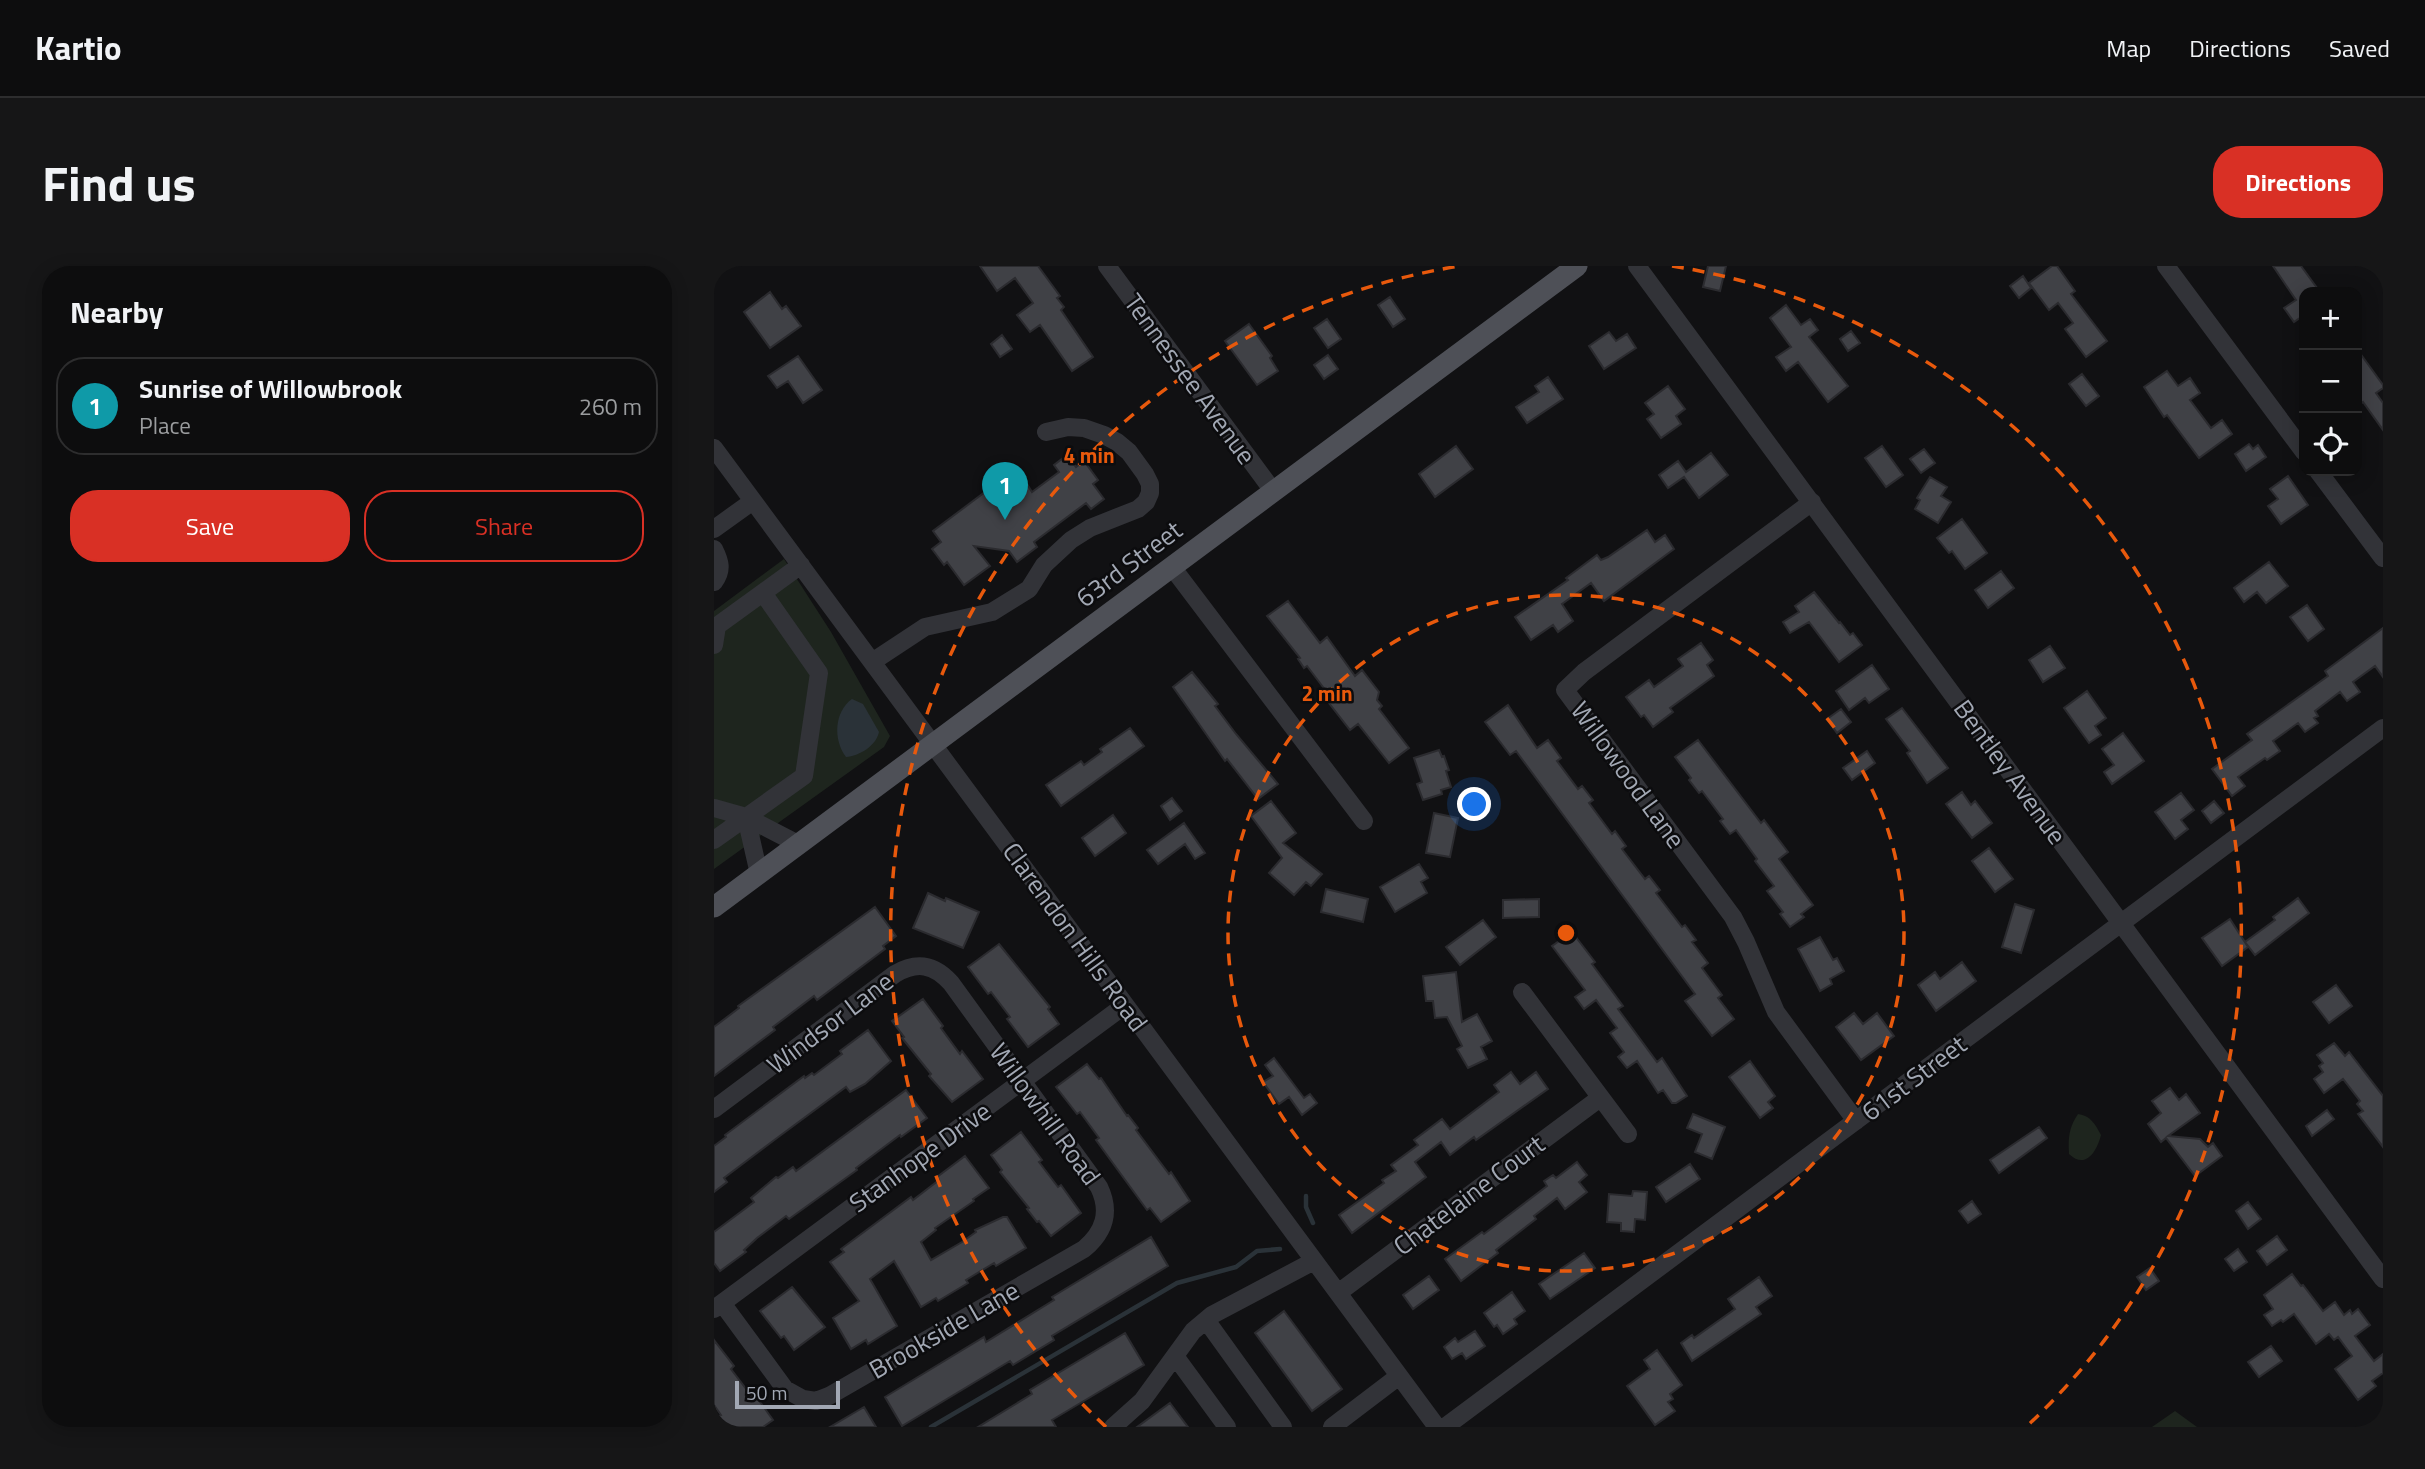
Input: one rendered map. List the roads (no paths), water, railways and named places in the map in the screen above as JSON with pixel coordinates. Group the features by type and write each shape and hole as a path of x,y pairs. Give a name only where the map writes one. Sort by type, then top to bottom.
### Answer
{"main road":[{"name":"63rd Street","path":"714,907 1577,266"}],"street":[{"name":"Tennessee Avenue","path":"1107,266 1273,491"},
{"name":"Bentley Avenue","path":"1637,266 2383,1279"},
{"path":"2166,266 2299,445"},
{"path":"872,662 925,627 992,612 1030,589 1049,559 1071,540 1090,528 1138,509 1146,502 1150,484 1129,452 1117,442 1084,428 1068,427 1046,432"},
{"name":"Clarendon Hills Road","path":"714,448 1437,1427"},
{"path":"2322,476 2383,558"},
{"path":"714,529 753,501"},
{"name":"Willowood Lane","path":"1812,502 1584,672 1565,690 1733,917 1776,1012 1856,1121"},
{"path":"714,549 720,560 720,570 714,582"},
{"path":"714,645 717,626 801,565"},
{"path":"1172,567 1364,821"},
{"path":"714,840 804,776 819,673 763,593"},
{"name":"61st Street","path":"1445,1427 2383,728"},
{"path":"714,808 746,817 798,844"},
{"path":"746,817 759,874"},
{"name":"Windsor Lane","path":"714,1109 906,967 916,965 934,969 951,984"},
{"name":"Willowhill Road","path":"951,984 1102,1194 1105,1207 1102,1228 1084,1249"},
{"path":"1522,992 1628,1134"},
{"name":"Stanhope Drive","path":"718,1306 1125,1005"},
{"name":"Chatelaine Court","path":"1338,1293 1600,1098"},
{"name":"Brookside Lane","path":"718,1306 785,1389 803,1399 816,1401 1084,1249"},
{"path":"1113,1427 1142,1401 1193,1331 1206,1320 1314,1261"},
{"path":"1206,1320 1283,1427"},
{"path":"1175,1356 1227,1427"},
{"path":"1332,1427 1399,1376"}],"waterway":[{"path":"1306,1196 1306,1207 1313,1223"},
{"path":"931,1427 1177,1283 1236,1267 1257,1251 1280,1249"}],"place":[{"name":"Sunrise of Willowbrook","path":"1005,520"}]}
